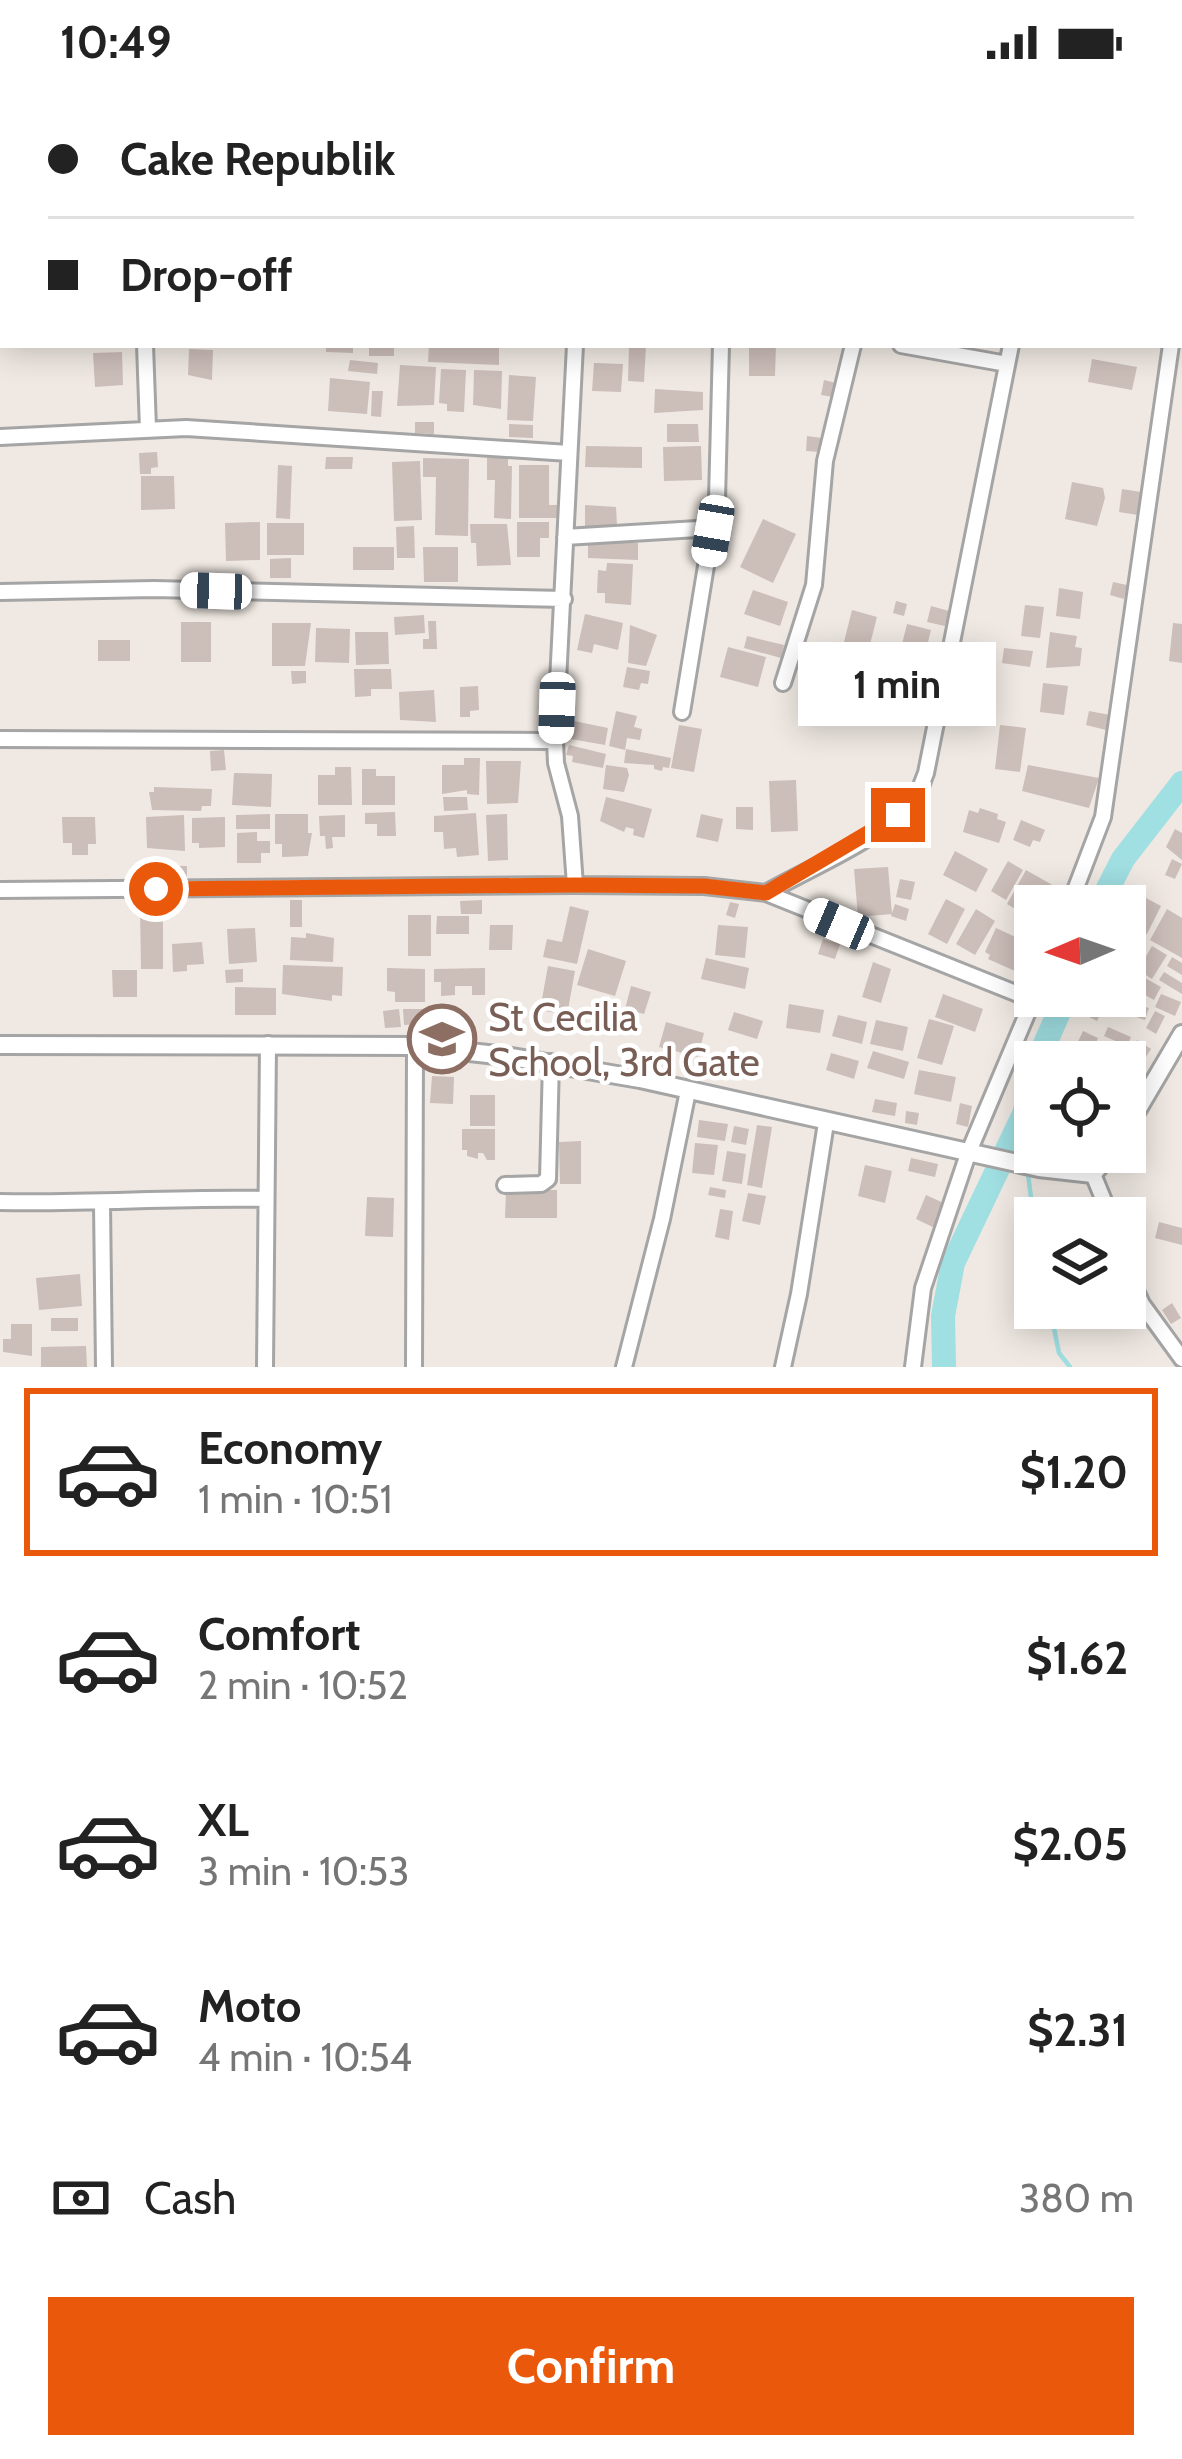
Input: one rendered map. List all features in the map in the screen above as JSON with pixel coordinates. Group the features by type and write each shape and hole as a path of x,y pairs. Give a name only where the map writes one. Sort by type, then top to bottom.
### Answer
{"street":[{"path":"146,348 148,429"},
{"path":"575,348 556,763 570,816 575,885"},
{"path":"682,712 714,528 721,348"},
{"path":"783,683 814,585 825,461 852,348"},
{"path":"918,348 1007,364"},
{"path":"766,893 867,835 911,806 917,795 931,752 969,571 1010,348"},
{"path":"1077,885 1103,817 1171,348"},
{"path":"0,437 186,428 569,453"},
{"path":"565,537 714,528"},
{"path":"0,592 154,589 564,599"},
{"path":"0,739 556,742"},
{"path":"0,890 704,886 766,893 1014,990"},
{"path":"913,1367 923,1288 1026,1017"},
{"path":"1146,1095 1182,1034"},
{"path":"266,1367 268,1044"},
{"path":"0,1045 415,1046 551,1062 972,1155 1094,1174 1103,1197"},
{"path":"414,1367 415,1046"},
{"path":"505,1185 542,1184 548,1179 551,1062"},
{"path":"625,1367 688,1091"},
{"path":"783,1367 826,1123"},
{"path":"0,1202 266,1199"},
{"path":"102,1204 104,1367"},
{"path":"1146,1310 1182,1359"}],"building":[{"path":"326,348 353,348 353,353 326,352"},
{"path":"369,348 394,348 394,356 369,356"},
{"path":"429,348 499,348 499,365 428,362"},
{"path":"629,348 646,348 644,382 628,381"},
{"path":"749,348 776,348 775,376 749,376"},
{"path":"189,349 213,350 212,380 188,375"},
{"path":"122,352 123,385 95,387 93,353"},
{"path":"1092,359 1137,367 1132,390 1088,382"},
{"path":"350,360 378,363 377,374 348,371"},
{"path":"594,363 623,364 621,392 592,391"},
{"path":"400,365 436,367 434,405 397,406"},
{"path":"441,369 466,370 464,412 447,411 447,404 439,403"},
{"path":"474,370 502,371 501,409 473,405"},
{"path":"509,375 536,377 533,421 507,420"},
{"path":"330,378 370,382 367,414 328,411"},
{"path":"824,380 836,383 833,397 821,395"},
{"path":"655,389 703,392 703,410 654,413"},
{"path":"372,391 383,391 381,417 371,416"},
{"path":"415,422 434,422 434,434 415,433"},
{"path":"509,424 533,425 533,438 509,437"},
{"path":"667,424 698,424 699,442 667,442"},
{"path":"807,436 822,438 821,452 806,451"},
{"path":"586,446 642,447 642,468 585,467"},
{"path":"701,446 702,480 664,481 663,447"},
{"path":"157,452 158,467 151,468 151,474 140,474 139,453"},
{"path":"326,457 353,457 352,469 325,469"},
{"path":"423,458 469,459 468,536 435,535 436,477 423,477"},
{"path":"487,458 508,458 512,466 511,519 494,518 495,480 487,480"},
{"path":"420,461 422,520 394,521 392,462"},
{"path":"278,465 292,466 290,519 276,518"},
{"path":"519,465 549,465 549,505 559,505 559,518 519,518"},
{"path":"141,476 174,476 175,509 141,510"},
{"path":"1072,482 1103,488 1097,526 1065,519"},
{"path":"1122,489 1141,492 1138,515 1119,512"},
{"path":"585,505 616,507 617,525 585,530"},
{"path":"763,519 796,534 773,583 740,567"},
{"path":"260,522 260,560 226,561 225,523"},
{"path":"517,522 549,522 549,538 540,538 540,557 517,557"},
{"path":"267,523 304,523 304,555 267,555"},
{"path":"470,524 507,524 511,565 477,566"},
{"path":"414,526 415,558 397,558 396,527"},
{"path":"588,542 638,543 638,560 588,558"},
{"path":"353,547 394,547 394,570 353,570"},
{"path":"423,547 458,547 458,582 424,582"},
{"path":"291,558 291,578 270,578 270,559"},
{"path":"607,563 633,564 631,605 605,603 605,593 597,593 598,570 606,571"},
{"path":"1113,582 1127,585 1124,599 1110,595"},
{"path":"1059,588 1083,592 1080,619 1056,616"},
{"path":"753,590 788,602 780,626 744,614"},
{"path":"896,601 907,604 904,616 893,613"},
{"path":"1025,605 1044,607 1040,638 1021,636"},
{"path":"931,606 949,611 945,626 927,622"},
{"path":"852,610 877,617 867,656 842,650"},
{"path":"585,614 623,623 618,650 594,644 592,653 577,650"},
{"path":"424,615 425,633 395,635 394,617"},
{"path":"428,621 436,621 437,649 423,649 423,639 429,639"},
{"path":"181,622 211,622 211,662 181,662"},
{"path":"272,623 311,623 305,666 272,666"},
{"path":"1173,623 1182,624 1182,663 1169,661"},
{"path":"907,624 931,630 923,662 899,656"},
{"path":"630,625 657,635 646,666 628,663"},
{"path":"316,628 350,629 349,663 315,662"},
{"path":"355,632 388,632 389,664 356,665"},
{"path":"1050,632 1077,636 1075,647 1082,648 1080,666 1046,668"},
{"path":"747,636 784,645 781,658 744,648"},
{"path":"98,640 130,640 130,661 98,661"},
{"path":"728,647 766,657 758,687 720,677"},
{"path":"1004,648 1033,651 1030,667 1002,663"},
{"path":"875,657 896,663 886,705 864,700"},
{"path":"825,666 861,675 855,698 819,689"},
{"path":"627,667 650,671 648,684 641,683 639,690 623,687"},
{"path":"354,669 391,669 392,689 371,689 371,696 355,697"},
{"path":"291,671 306,671 306,683 292,684"},
{"path":"1043,683 1068,686 1064,715 1040,712"},
{"path":"478,686 479,710 460,717 460,687"},
{"path":"434,690 436,722 400,720 399,692"},
{"path":"616,711 637,716 634,727 642,729 640,740 627,738 625,750 609,746"},
{"path":"1089,711 1110,715 1106,730 1086,725"},
{"path":"574,721 608,728 605,745 571,739"},
{"path":"679,725 702,729 694,772 671,768"},
{"path":"1000,725 1026,728 1020,772 995,769"},
{"path":"569,745 606,754 603,768 572,762 573,756 566,755"},
{"path":"626,749 671,758 669,768 662,771 654,765 624,763"},
{"path":"224,750 226,770 211,771 210,751"},
{"path":"464,758 480,758 479,795 467,794 467,790 442,794 442,765 464,765"},
{"path":"486,761 521,761 518,803 487,804"},
{"path":"606,765 627,768 624,792 603,789"},
{"path":"1028,765 1099,778 1089,808 1022,791"},
{"path":"335,767 351,767 352,805 318,805 318,775 335,775"},
{"path":"362,769 376,769 376,776 395,776 395,805 362,805"},
{"path":"234,773 272,774 271,807 232,805"},
{"path":"796,780 798,831 771,832 769,781"},
{"path":"154,787 212,789 211,806 202,806 201,811 152,810 149,792"},
{"path":"443,797 467,797 468,810 444,811"},
{"path":"606,797 652,809 644,838 633,835 634,829 626,827 624,832 600,821"},
{"path":"736,807 753,807 753,830 736,829"},
{"path":"980,808 1006,822 999,843 963,832 969,810 978,813"},
{"path":"395,812 396,836 377,836 377,824 365,824 365,813"},
{"path":"476,813 479,855 457,857 456,848 444,849 443,832 434,832 434,816"},
{"path":"270,814 270,829 236,829 236,815"},
{"path":"275,814 308,814 308,833 312,833 308,856 282,857 282,844 275,844"},
{"path":"507,814 508,860 488,861 486,815"},
{"path":"701,814 723,819 718,842 696,837"},
{"path":"184,815 185,851 147,848 146,817"},
{"path":"345,815 345,837 332,837 333,848 326,849 319,816"},
{"path":"62,817 95,817 96,844 88,844 88,855 72,855 72,843 63,843"},
{"path":"225,817 225,847 199,848 199,843 192,843 192,818"},
{"path":"1021,820 1045,830 1040,842 1033,840 1030,847 1013,840"},
{"path":"1175,829 1182,833 1182,860 1166,847"},
{"path":"257,832 257,841 270,841 270,853 261,853 261,863 237,863 237,833"},
{"path":"955,851 988,869 976,892 943,875"},
{"path":"1172,859 1182,864 1175,879 1165,875"},
{"path":"1008,861 1023,870 1006,900 991,891"},
{"path":"170,866 187,866 187,877 171,877"},
{"path":"888,867 892,914 858,917 854,869"},
{"path":"1026,870 1052,885 1018,885"},
{"path":"900,879 915,882 911,900 896,897"},
{"path":"1146,898 1161,906 1146,934"},
{"path":"946,899 965,909 947,944 928,934"},
{"path":"290,900 302,900 302,927 290,927"},
{"path":"482,900 482,914 461,914 460,901"},
{"path":"730,902 739,904 735,918 726,915"},
{"path":"895,904 909,909 906,921 891,916"},
{"path":"570,906 589,911 577,964 543,957 547,939 562,942"},
{"path":"140,907 163,907 163,969 141,969"},
{"path":"976,909 995,921 975,955 956,944"},
{"path":"1167,909 1182,918 1182,958 1150,940"},
{"path":"408,915 431,915 431,956 408,956"},
{"path":"437,916 469,916 469,934 436,934"},
{"path":"490,925 513,925 512,950 489,950"},
{"path":"718,925 748,927 745,958 715,955"},
{"path":"255,928 257,962 229,964 227,929"},
{"path":"996,928 1014,936 1014,971 988,959 985,952"},
{"path":"306,933 334,938 333,962 290,960 291,937 306,938"},
{"path":"823,939 840,944 835,959 818,954"},
{"path":"202,942 204,964 173,972 172,944"},
{"path":"1152,946 1167,955 1152,979 1146,975 1146,956"},
{"path":"588,949 626,961 615,996 577,985"},
{"path":"1172,957 1182,963 1182,975 1167,966"},
{"path":"706,958 749,968 745,989 701,979"},
{"path":"873,962 891,969 881,1003 862,997"},
{"path":"283,965 343,967 342,996 332,995 332,1001 282,994"},
{"path":"548,966 575,971 567,1015 540,1010"},
{"path":"387,968 425,969 425,1002 395,1002 395,992 387,991"},
{"path":"485,968 485,995 472,995 472,986 455,986 455,995 441,996 441,982 434,982 434,969"},
{"path":"243,969 243,982 226,983 225,970"},
{"path":"112,970 137,970 137,997 113,997"},
{"path":"1164,972 1182,983 1182,994 1159,980"},
{"path":"1146,979 1161,987 1154,1000 1146,996"},
{"path":"631,986 651,992 644,1014 625,1009"},
{"path":"235,987 276,988 276,1015 235,1015"},
{"path":"943,994 983,1009 975,1032 935,1017"},
{"path":"1161,994 1181,1002 1175,1016 1155,1007"},
{"path":"789,1004 824,1010 820,1033 786,1028"},
{"path":"399,1009 401,1027 385,1028 383,1011"},
{"path":"403,1009 426,1009 426,1024 404,1025"},
{"path":"1155,1011 1165,1016 1156,1034 1146,1028"},
{"path":"734,1012 763,1021 757,1039 728,1030"},
{"path":"838,1015 867,1022 862,1044 832,1036"},
{"path":"929,1019 954,1026 942,1065 917,1058"},
{"path":"876,1020 908,1027 903,1051 870,1044"},
{"path":"666,1022 704,1033 698,1057 659,1047"},
{"path":"1108,1027 1131,1037 1116,1041 1104,1036"},
{"path":"1083,1031 1098,1038 1097,1041 1078,1041"},
{"path":"873,1051 909,1062 904,1079 867,1068"},
{"path":"831,1053 859,1061 854,1079 826,1070"},
{"path":"716,1063 729,1067 726,1077 713,1073"},
{"path":"919,1070 956,1077 951,1102 914,1094"},
{"path":"432,1076 454,1077 453,1104 430,1103"},
{"path":"470,1095 495,1095 495,1126 470,1126"},
{"path":"875,1099 897,1103 895,1116 872,1112"},
{"path":"960,1103 972,1106 968,1127 956,1124"},
{"path":"906,1111 919,1113 917,1125 905,1123"},
{"path":"699,1120 728,1124 725,1141 697,1137"},
{"path":"757,1125 772,1127 762,1188 747,1185"},
{"path":"734,1126 749,1129 746,1145 731,1142"},
{"path":"462,1129 495,1129 495,1160 487,1160 483,1153 478,1153 478,1159 467,1156 467,1150 462,1150"},
{"path":"581,1141 581,1184 560,1184 559,1142"},
{"path":"695,1143 718,1145 714,1175 692,1173"},
{"path":"727,1151 746,1154 742,1184 722,1181"},
{"path":"911,1158 938,1164 935,1177 908,1171"},
{"path":"865,1165 892,1171 885,1203 858,1196"},
{"path":"710,1187 726,1190 725,1198 708,1195"},
{"path":"506,1190 557,1190 557,1218 505,1218"},
{"path":"748,1193 766,1196 760,1225 742,1221"},
{"path":"926,1195 950,1206 939,1230 916,1219"},
{"path":"367,1197 394,1198 393,1237 365,1236"},
{"path":"720,1209 733,1211 729,1240 715,1237"},
{"path":"1159,1222 1182,1228 1182,1245 1155,1238"},
{"path":"80,1274 82,1306 39,1310 36,1278"},
{"path":"1172,1303 1181,1318 1171,1324 1162,1310"},
{"path":"51,1318 78,1318 78,1331 51,1331"},
{"path":"11,1324 32,1324 32,1356 3,1352 3,1339 11,1339"},
{"path":"86,1346 87,1367 41,1367 41,1347"}],"waterway":[{"path":"1110,885 1123,859 1182,783"},
{"path":"1046,1041 1057,1017"},
{"path":"944,1367 943,1316 953,1263 1014,1135"},
{"path":"1028,1174 1031,1197"},
{"path":"1054,1329 1059,1353 1070,1367"}],"place":[{"name":"St Cecilia School, 3rd Gate","path":"442,1039"}],"route":[{"path":"156,889 575,885 704,886 766,893 898,815"}]}
